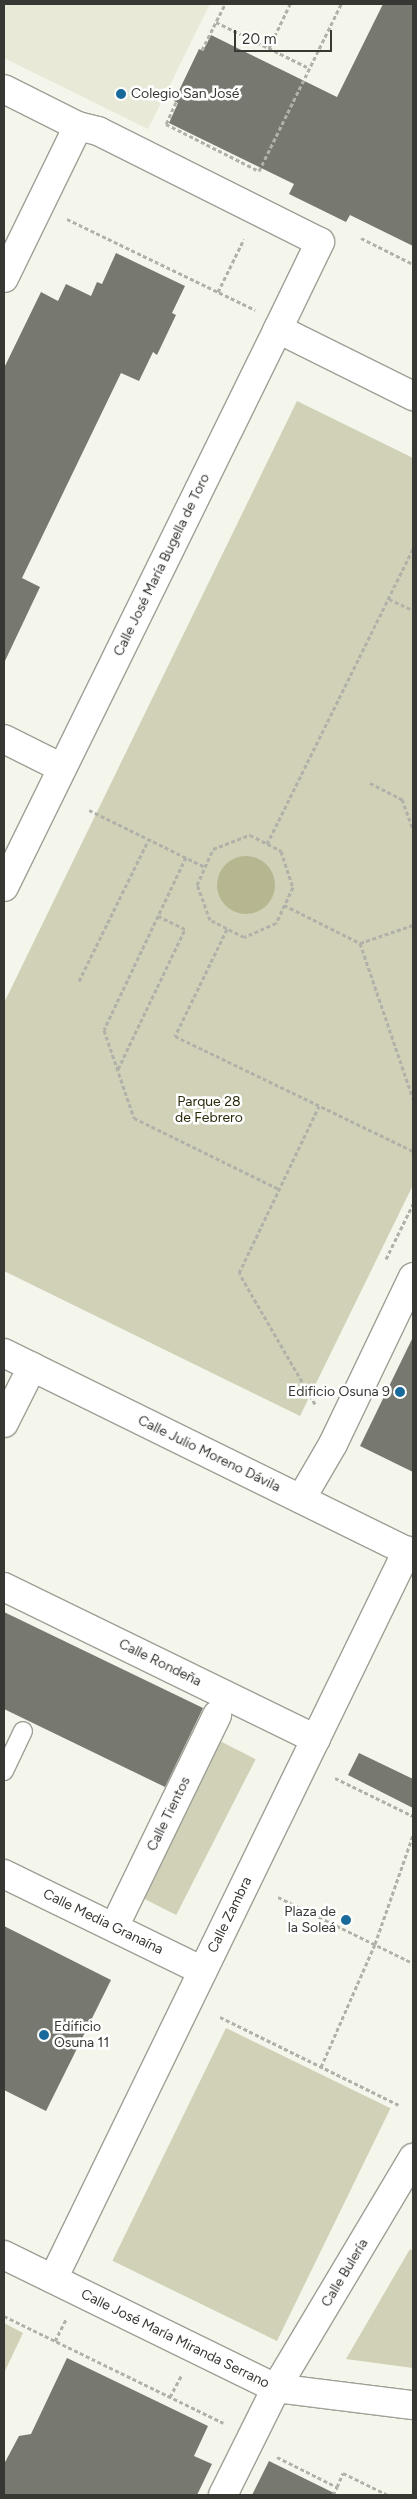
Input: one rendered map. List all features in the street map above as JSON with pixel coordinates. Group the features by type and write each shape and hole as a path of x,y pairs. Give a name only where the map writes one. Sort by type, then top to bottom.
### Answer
{"street":[{"path":"4,89 78,126 4,278"},
{"name":"Calle José María Bugella de Toro","path":"4,887 320,242 98,131 78,126"},
{"path":"278,329 413,396"},
{"path":"4,739 62,768"},
{"path":"301,1499 333,1444 413,1277"},
{"name":"Calle Julio Moreno Dávila","path":"4,1353 410,1553"},
{"path":"4,1423 32,1367"},
{"name":"Calle Zambra","path":"53,2279 316,1739 410,1553"},
{"name":"Calle Rondeña","path":"4,1587 316,1739"},
{"name":"Calle Tientos","path":"121,1913 217,1716"},
{"name":"Calle Media Granaína","path":"4,1874 203,1971"},
{"name":"Calle Bulería","path":"223,2495 276,2388 413,2158"},
{"name":"Calle José María Miranda Serrano","path":"4,2255 276,2388 413,2405"}],"lane":[{"path":"4,1771 23,1731"}],"path":[{"path":"202,50 225,4"},
{"path":"269,48 290,4"},
{"path":"176,102 166,124 259,171 341,4"},
{"path":"216,22 309,68"},
{"path":"60,216 257,312"},
{"path":"218,292 246,235"},
{"path":"361,238 413,264"},
{"path":"267,844 413,549"},
{"path":"389,598 413,610"},
{"path":"370,783 402,799 413,829"},
{"path":"89,810 205,866"},
{"path":"250,835 267,844 281,851 293,887 276,923 244,937 210,920 197,885 213,849 250,835"},
{"path":"79,982 149,839"},
{"path":"186,857 104,1030 134,1118 279,1189"},
{"path":"284,905 360,943 413,1099"},
{"path":"117,1070 185,929 158,916"},
{"path":"360,943 413,925"},
{"path":"227,929 175,1036 413,1151"},
{"path":"315,1404 239,1273 319,1106"},
{"path":"335,1778 413,1816"},
{"path":"321,2067 375,1944 413,1834"},
{"path":"278,1897 413,1963"},
{"path":"220,2017 399,2106"},
{"path":"4,2316 232,2428"},
{"path":"55,2341 67,2317"},
{"path":"170,2398 182,2374"},
{"path":"275,2455 337,2487"},
{"path":"333,2495 344,2474 388,2495"}],"shaded area":[{"name":"Colegio San José","path":"4,4 210,4 148,129 4,58"},
{"path":"240,856 252,856 267,864 275,879 275,891 267,906 252,914 240,914 225,906 217,891 217,879 225,864"}],"green space":[{"name":"Parque 28 de Febrero","path":"297,401 413,458 413,1185 300,1416 4,1271 4,1003"},
{"path":"220,1741 256,1759 176,1915 141,1897"},
{"path":"226,2028 390,2108 277,2341 112,2261"},
{"path":"410,2249 413,2251 413,2368 346,2359"},
{"path":"4,2323 23,2333 4,2373"}],"building":[{"path":"383,4 413,4 413,246 350,215 346,222 289,194 294,184 169,123 178,103 174,101 199,49 203,51 211,35 337,97"},
{"path":"116,253 185,286 172,313 176,315 157,355 153,352 139,381 121,373 22,578 40,587 4,663 4,368 41,292 58,301 66,284 91,296 97,282 102,284"},
{"name":"Edificio Osuna 9","path":"413,1337 413,1472 360,1446"},
{"path":"4,1612 203,1708 165,1787 4,1709"},
{"path":"359,1753 413,1779 413,1808 348,1775"},
{"name":"Edificio Osuna 11","path":"4,1926 111,1980 46,2111 4,2090"},
{"path":"67,2358 208,2426 194,2456 212,2464 197,2495 4,2495 4,2464 19,2436 31,2434"},
{"path":"269,2461 338,2495 252,2495"}],"place":[{"name":"Colegio San José","path":"121,94"},
{"name":"Edificio Osuna 9","path":"400,1392"},
{"name":"Plaza de la Soleá","path":"346,1920"},
{"name":"Edificio Osuna 11","path":"44,2035"}]}
